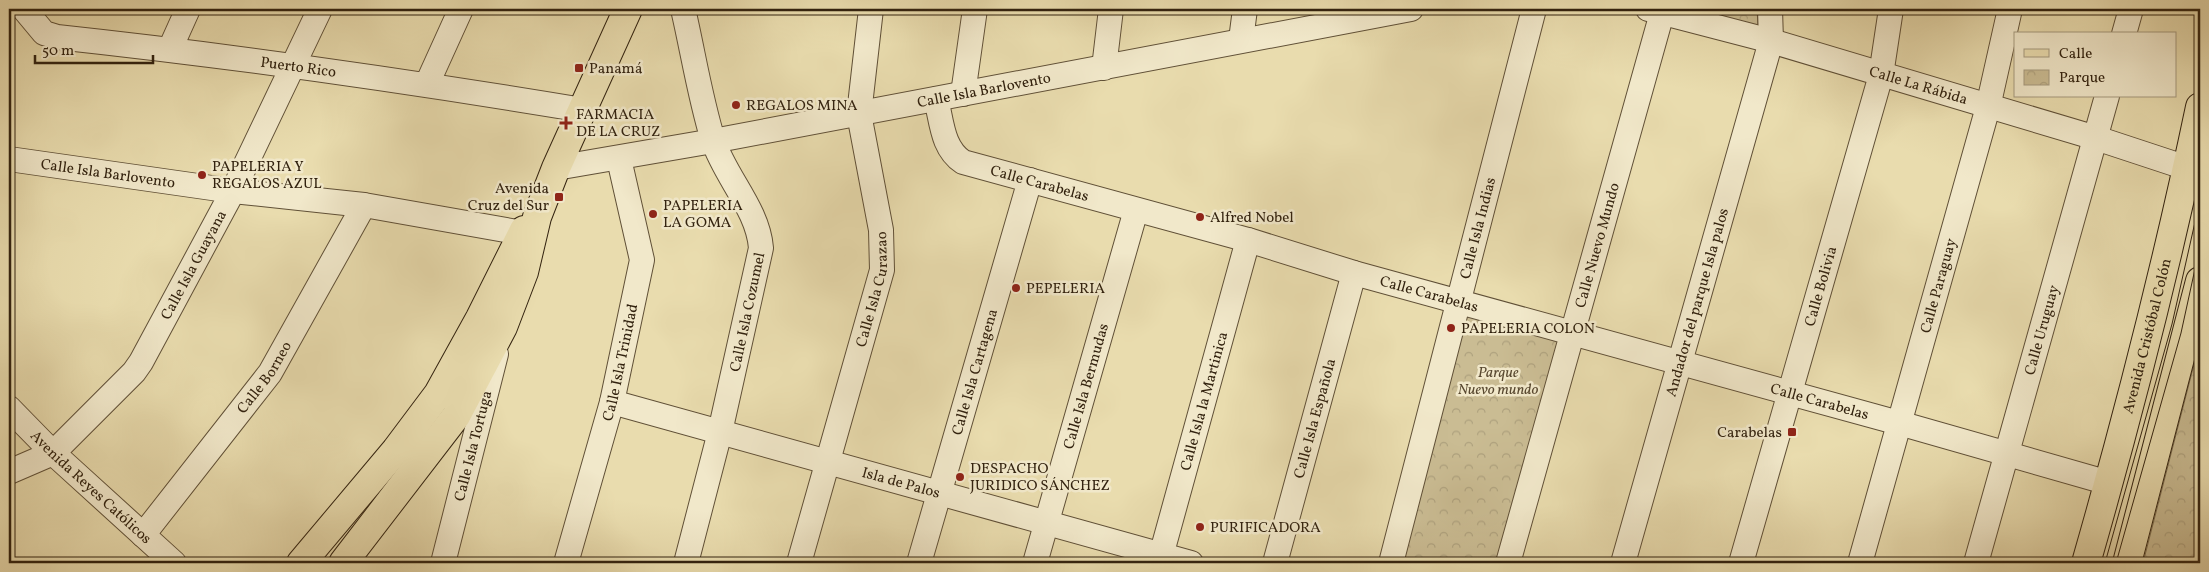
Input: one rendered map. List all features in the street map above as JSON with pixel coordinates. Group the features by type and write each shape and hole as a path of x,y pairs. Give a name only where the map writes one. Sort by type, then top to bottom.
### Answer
{"main road":[{"path":"301,563 396,450 438,394 531,228 628,9"},
{"name":"Avenida Cristóbal Colón","path":"2086,563 2109,483 2187,168 2200,107"},
{"path":"343,563 456,416 503,327 524,272 531,228"},
{"path":"2127,563 2200,281"}],"street":[{"name":"Puerto Rico","path":"24,9 44,32 50,35 170,49 427,84 583,110"},
{"path":"170,49 188,9"},
{"name":"Calle Isla Guayana","path":"9,472 53,453 137,367 147,352 233,191 320,9"},
{"path":"427,84 461,9"},
{"name":"Calle Isla Cozumel","path":"683,9 713,141 754,223 761,248 720,432 686,563"},
{"name":"Calle Isla Curazao","path":"799,563 882,270 881,230 859,114 871,9"},
{"path":"963,94 975,9"},
{"path":"1104,68 1111,9"},
{"path":"1241,40 1245,9"},
{"name":"Calle Isla Barlovento","path":"556,168 619,159 1104,68 1376,12 1412,9"},
{"name":"Calle Isla Indias","path":"1391,563 1460,302 1534,9"},
{"name":"Andador del parque Isla palos","path":"1623,563 1771,41 1770,9"},
{"name":"Calle Bolivia","path":"1741,563 1881,74 1891,9"},
{"name":"Calle Paraguay","path":"1860,563 1988,107 2010,9"},
{"path":"2124,32 2130,9"},
{"name":"Calle La Rábida","path":"1655,11 1771,41 2096,138 2187,168"},
{"name":"Calle Nuevo Mundo","path":"1508,563 1572,332 1655,11"},
{"name":"Calle Uruguay","path":"1976,563 2106,98"},
{"name":"Calle Carabelas","path":"936,99 946,143 954,155 963,162 1248,240 1354,273 1572,332 2109,483"},
{"name":"Calle Isla Barlovento","path":"9,159 233,191 364,205 531,228"},
{"name":"Calle Isla Trinidad","path":"566,563 612,402 642,260 619,159"},
{"name":"Calle Isla Cartagena","path":"919,563 1030,180"},
{"name":"Calle Borneo","path":"142,535 270,373 364,205"},
{"name":"Calle Isla Bermudas","path":"1034,563 1136,210"},
{"name":"Calle Isla la Martinica","path":"1160,559 1248,240"},
{"name":"Calle Isla Española","path":"1275,563 1354,273"},
{"name":"Calle Isla Tortuga","path":"443,563 503,327"},
{"name":"Isla de Palos","path":"612,402 1046,522 1160,559 1191,563"},
{"name":"Avenida Reyes Católicos","path":"9,408 53,453 174,563"}],"green space":[{"path":"1697,9 1757,9 1758,26"},
{"name":"Parque Nuevo mundo","path":"1465,312 1561,337 1498,563 1399,563"},
{"path":"2200,341 2200,563 2143,563"}],"tram line":[{"path":"2105,563 2172,324 2200,200"},
{"path":"2116,563 2181,333 2200,246"}],"place":[{"name":"Panamá","path":"579,68"},
{"name":"REGALOS MINA","path":"736,105"},
{"name":"FARMACIA DE LA CRUZ","path":"566,123"},
{"name":"PAPELERIA Y REGALOS AZUL","path":"202,175"},
{"name":"Avenida Cruz del Sur","path":"559,197"},
{"name":"PAPELERIA LA GOMA","path":"653,214"},
{"name":"Alfred Nobel","path":"1200,217"},
{"name":"PEPELERIA","path":"1016,288"},
{"name":"PAPELERIA COLON","path":"1451,328"},
{"name":"Carabelas","path":"1792,432"},
{"name":"DESPACHO JURIDICO SÁNCHEZ","path":"960,477"},
{"name":"PURIFICADORA","path":"1200,527"}]}
